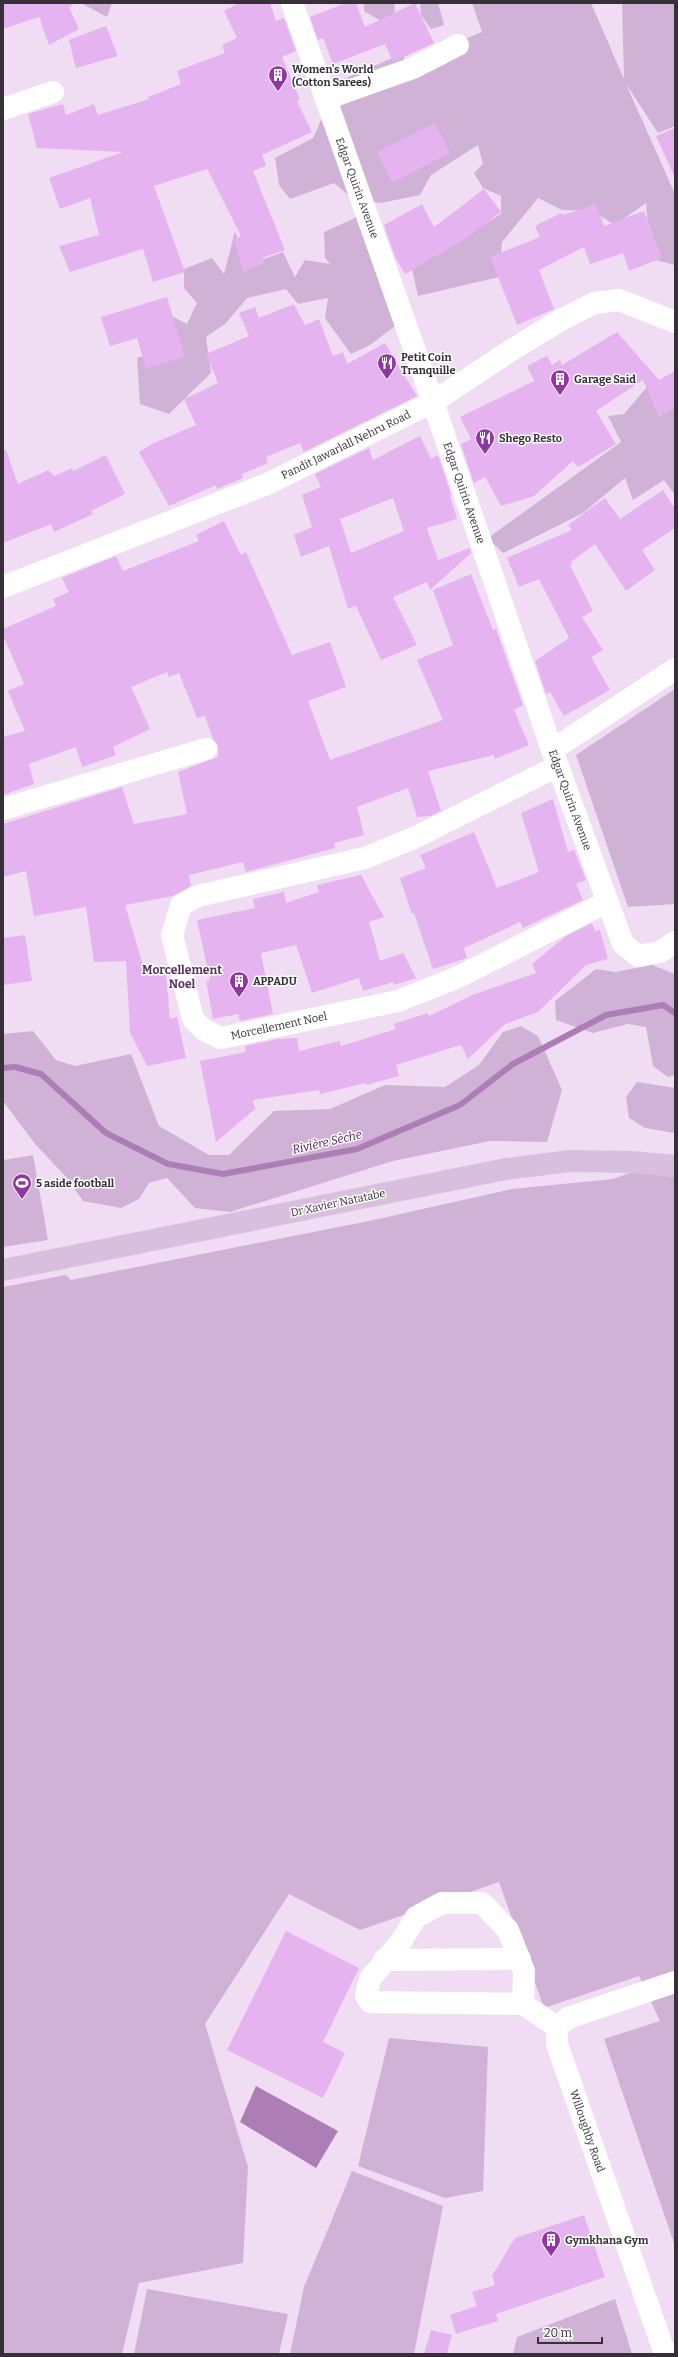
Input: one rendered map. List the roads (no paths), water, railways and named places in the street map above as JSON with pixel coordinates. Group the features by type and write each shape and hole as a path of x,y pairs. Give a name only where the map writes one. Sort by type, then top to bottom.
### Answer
{"main road":[{"name":"Dr Xavier Natatabe","path":"3,1270 506,1169 570,1161 632,1162 675,1166"}],"street":[{"name":"Edgar Quirin Avenue","path":"292,3 433,402 555,758 623,944 638,956 668,947"},
{"path":"326,99 413,68 458,45"},
{"path":"3,109 54,92"},
{"name":"Pandit Jawarlall Nehru Road","path":"3,587 268,484 433,402 528,340 594,303 619,300 675,322"},
{"name":"Morcellement Noel","path":"607,902 456,978 398,1001 221,1038 204,1030 193,1019 172,935 181,905 198,896 365,858 416,838 555,758 675,669"},
{"path":"3,809 206,749"},
{"path":"523,2004 524,1971 520,1959 508,1930 482,1902 442,1903 416,1917 400,1943 374,1970 366,1987 366,1996 370,2002 523,2004 557,2027 568,2018 675,1982"},
{"path":"384,1960 520,1959"},
{"name":"Willoughby Road","path":"557,2027 557,2044 665,2354"}],"waterway":[{"name":"Rivière Sèche","path":"3,1068 15,1067 41,1074 106,1133 168,1164 223,1174 357,1149 460,1105 513,1064 606,1015 663,1005 675,1013"}],"place":[{"name":"Women's World (Cotton Sarees)","path":"278,92"},
{"name":"Petit Coin Tranquille","path":"387,380"},
{"name":"Garage Said","path":"560,396"},
{"name":"Shego Resto","path":"485,455"},
{"name":"APPADU","path":"239,998"},
{"name":"5 aside football","path":"22,1200"},
{"name":"Gymkhana Gym","path":"551,2257"}],"district":[{"name":"Morcellement Noel","path":"182,977"}]}
